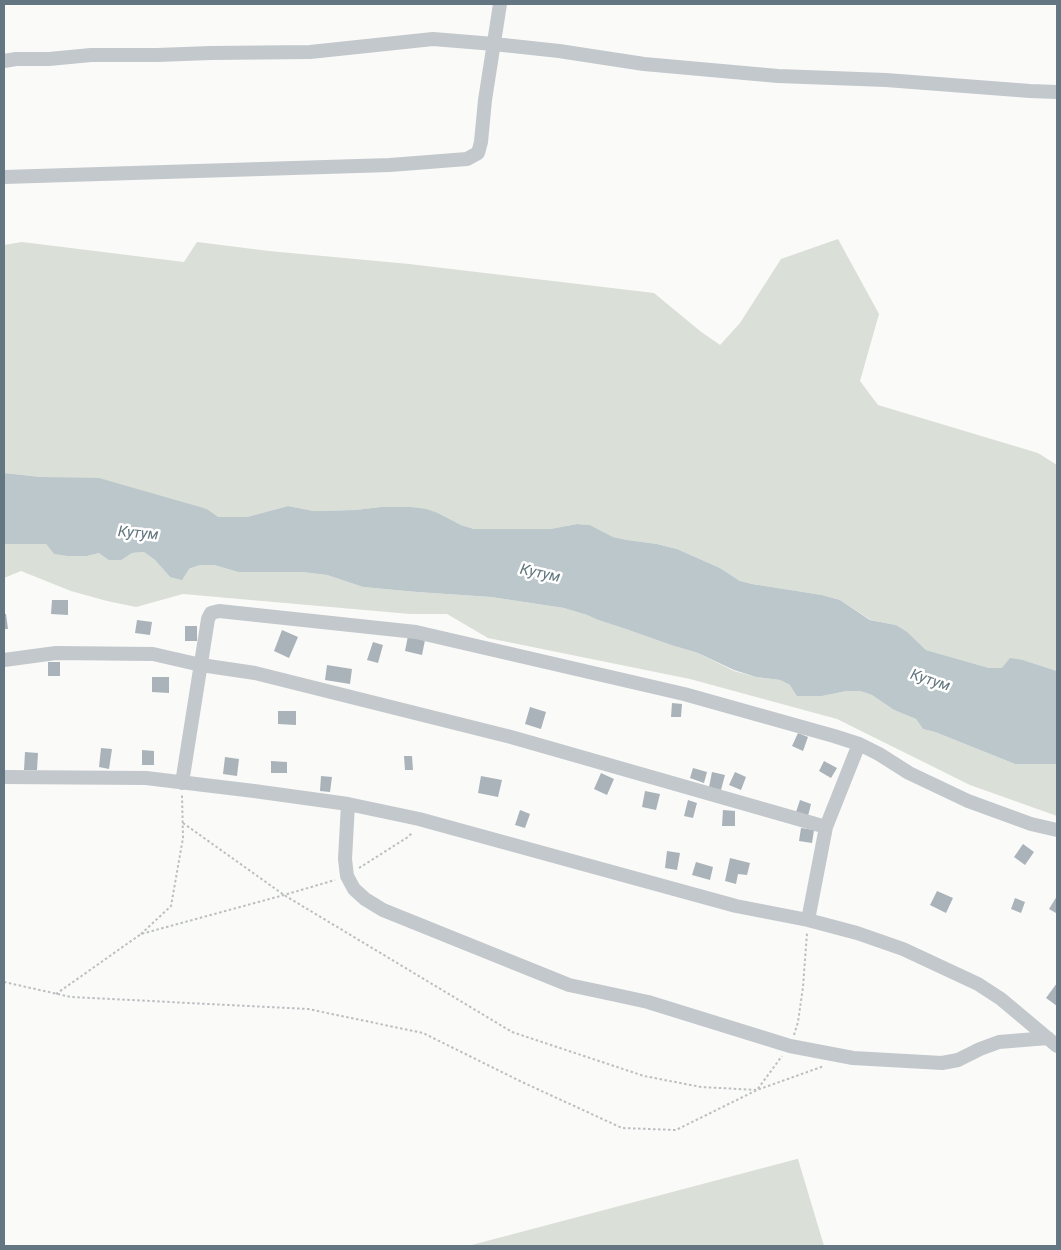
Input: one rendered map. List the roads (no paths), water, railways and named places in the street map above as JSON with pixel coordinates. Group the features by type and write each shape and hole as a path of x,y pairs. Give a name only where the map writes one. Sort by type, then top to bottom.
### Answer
{"street":[{"path":"4,176 380,165 467,159 478,154 481,142 485,100 500,4"},
{"path":"4,61 91,55 310,52 433,39 558,51 644,64 778,76 886,80 1057,92"},
{"path":"182,783 208,619 211,613 219,611 416,632 684,694 859,744 909,773 968,801 1031,824 1057,830"},
{"path":"4,660 56,653 153,654 201,665 254,673 511,737 826,827"},
{"path":"808,920 826,827 859,744"},
{"path":"4,777 146,778 348,804 419,819 736,906 808,920 857,933 903,949 978,984 1000,999 1053,1042"},
{"path":"348,804 345,859 348,876 354,889 365,899 383,910 569,985 648,1002 790,1046 853,1058 942,1063 958,1060 999,1042 1053,1042"}],"water":[{"name":"Кутум","path":"4,473 41,477 99,478 207,509 218,517 247,517 288,506 314,511 411,507 438,513 461,525 474,529 550,529 577,524 590,525 613,537 677,549 720,568 740,581 822,595 840,600 870,620 896,625 907,632 926,650 989,668 1002,668 1010,658 1023,660 1057,671 1057,764 1015,764 923,729 916,719 894,710 872,695 860,691 847,691 822,696 797,696 790,685 780,680 756,677 734,670 698,653 564,608 491,597 363,587 327,575 302,572 238,572 214,565 200,565 189,569 182,580 170,577 155,560 144,552 132,553 121,560 109,560 99,553 87,556 54,554 46,544 4,544"}]}
